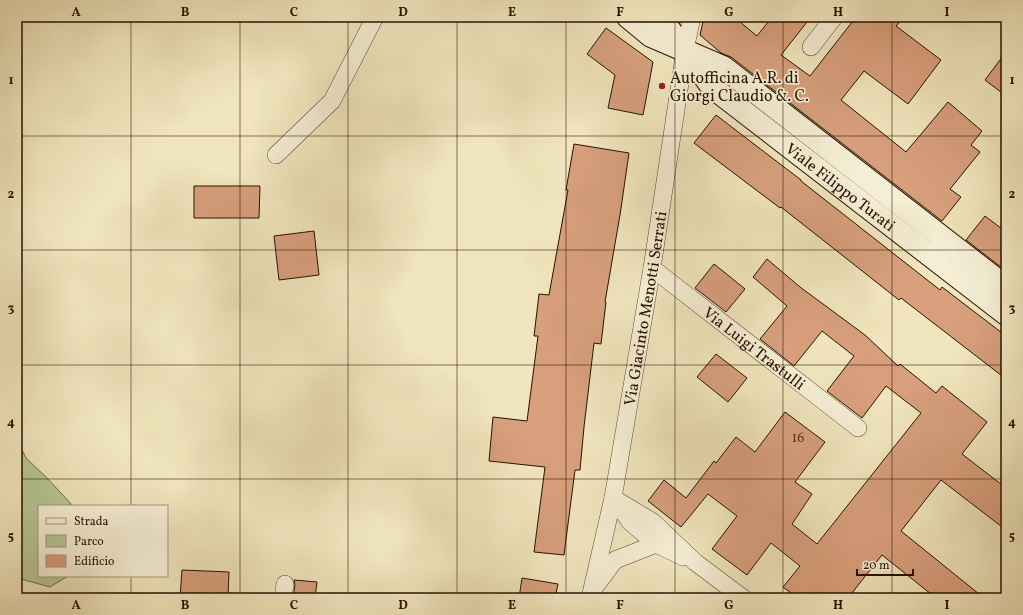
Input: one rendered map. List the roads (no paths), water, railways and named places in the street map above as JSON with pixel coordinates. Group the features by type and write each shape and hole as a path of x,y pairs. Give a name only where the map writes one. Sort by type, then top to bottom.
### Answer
{"street":[{"path":"276,155 332,102 375,17"},
{"name":"Viale Filippo Turati","path":"628,17 651,36 723,67 1006,287"},
{"name":"Viale Filippo Turati","path":"660,17 712,87 1006,314"},
{"name":"Via Giacinto Menotti Serrati","path":"590,595 613,498 652,268 685,50 692,17"},
{"path":"811,47 834,17"},
{"name":"Via Luigi Trastulli","path":"652,268 858,428"},
{"path":"613,498 630,522 656,544 695,562"},
{"path":"613,498 653,522 695,562 743,598"},
{"path":"590,595 615,560 656,544"}],"place":[{"name":"Autofficina A.R. di Giorgi Claudio &. C.","path":"662,86"}]}
